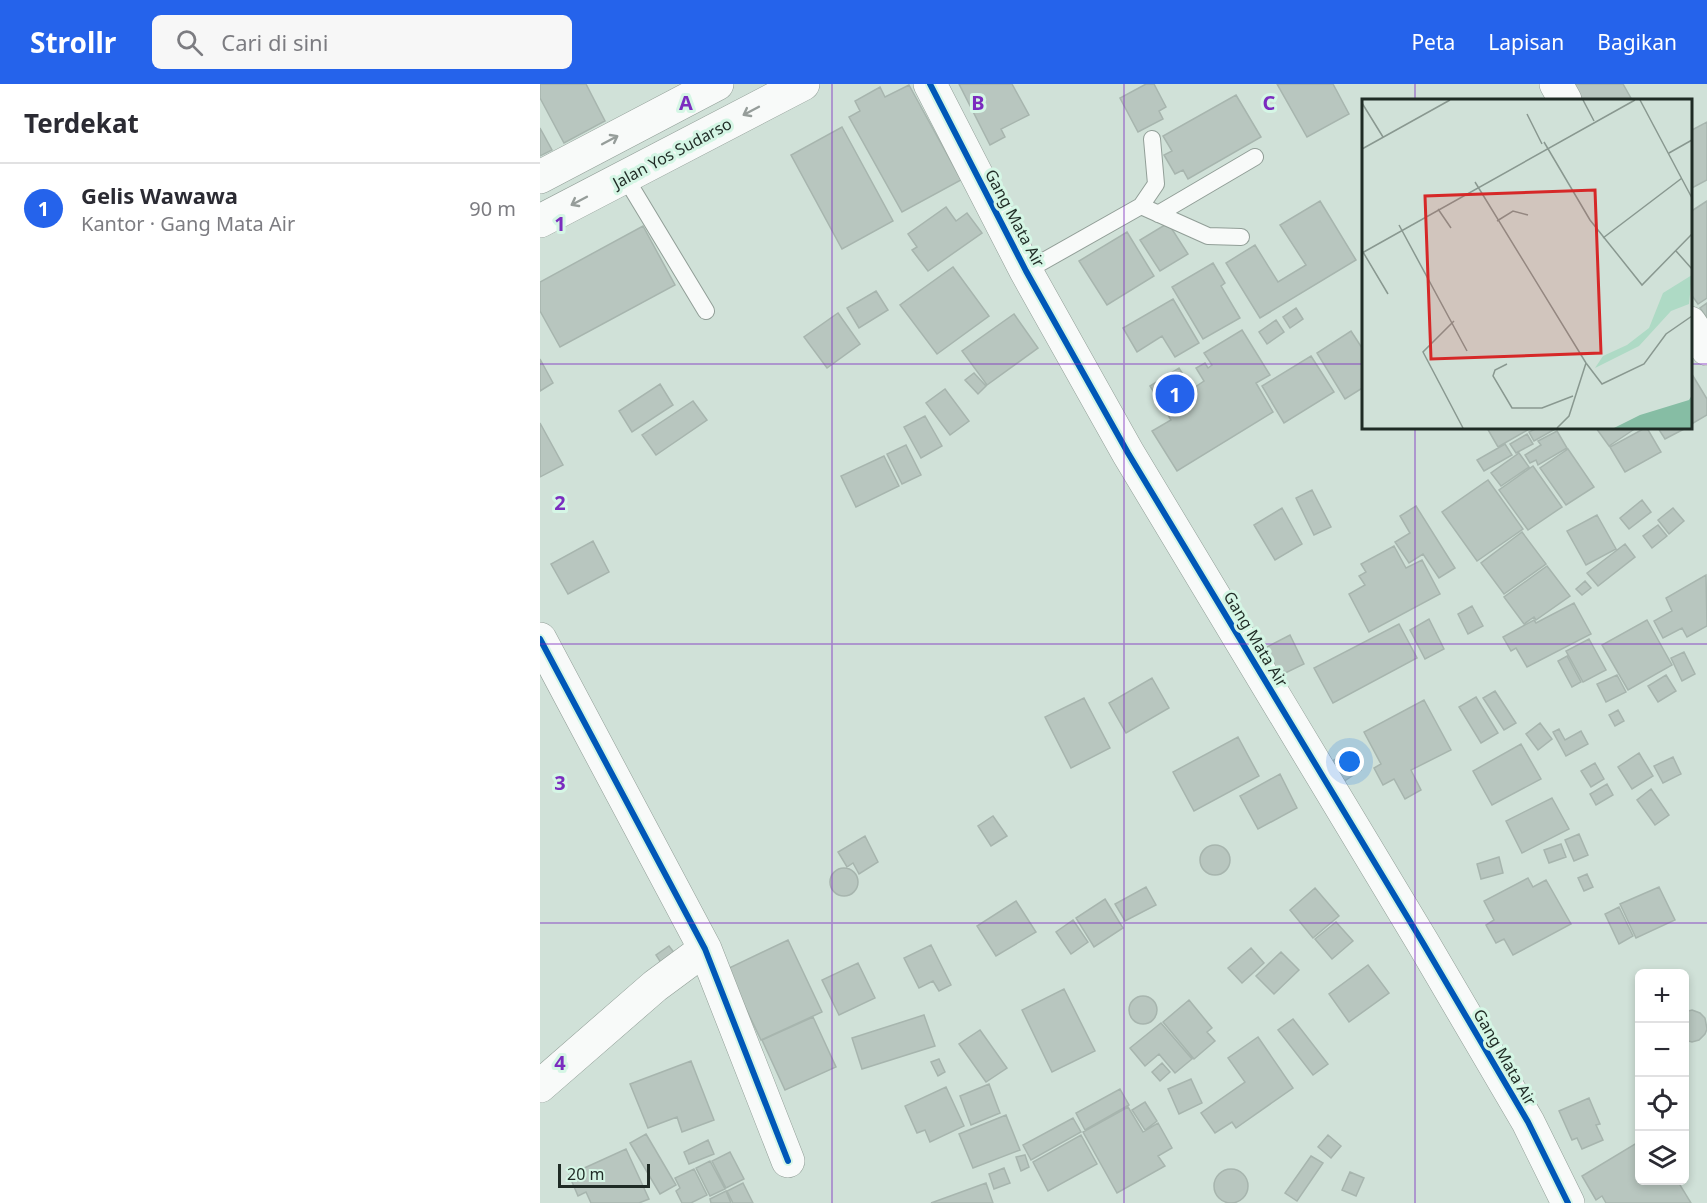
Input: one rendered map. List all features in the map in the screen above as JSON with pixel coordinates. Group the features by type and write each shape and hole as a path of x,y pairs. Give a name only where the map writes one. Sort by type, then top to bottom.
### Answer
{"main road":[{"path":"540,177 717,84"},
{"name":"Jalan Yos Sudarso","path":"540,221 803,84"},
{"name":"Gang Mata Air","path":"930,84 1026,271 1128,453 1522,1112 1568,1203"},
{"path":"1557,84 1565,99"},
{"path":"1692,326 1707,349"},
{"path":"540,639 705,949 788,1161"},
{"path":"540,1086 655,986 705,949"}],"lane":[{"path":"1026,271 1141,206 1156,184 1152,139"},
{"path":"1158,213 1255,157"},
{"path":"625,177 706,311"},
{"path":"1141,206 1208,236 1240,237"}],"building":[{"path":"540,84 586,84 605,121 564,143 540,98"},
{"path":"959,84 1012,84 1029,115 1001,129 1005,137 990,145"},
{"path":"1146,84 1154,84 1166,107 1159,111 1163,119 1138,132 1120,98"},
{"path":"1277,84 1333,84 1349,114 1307,137"},
{"path":"1563,84 1623,84 1631,99 1571,99"},
{"path":"909,85 961,180 902,212 849,117 860,111 855,101 880,87 885,97"},
{"path":"1236,95 1261,137 1188,179 1183,170 1175,174 1164,155 1172,151 1163,136"},
{"path":"1707,122 1707,180 1692,188 1692,130"},
{"path":"842,127 893,221 842,249 791,155"},
{"path":"540,128 552,150 540,156"},
{"path":"1320,201 1356,260 1260,318 1226,263 1255,245 1278,282 1306,265 1280,225"},
{"path":"1707,201 1707,298 1698,304 1692,296 1692,211"},
{"path":"946,207 956,221 967,213 982,233 928,271 912,250 917,247 908,234"},
{"path":"1168,223 1188,254 1160,271 1140,240"},
{"path":"643,226 675,285 560,347 540,311 540,282"},
{"path":"1127,232 1154,276 1107,305 1079,261"},
{"path":"1213,263 1225,283 1221,286 1240,318 1203,339 1172,287"},
{"path":"953,267 989,316 937,354 900,305"},
{"path":"876,291 888,310 859,328 847,308"},
{"path":"1173,299 1199,343 1175,357 1162,336 1137,352 1123,328"},
{"path":"1707,303 1707,318 1700,308"},
{"path":"1296,308 1303,319 1290,328 1283,317"},
{"path":"838,313 860,344 827,368 804,337"},
{"path":"1014,314 1038,348 987,385 962,351"},
{"path":"1276,320 1284,332 1267,344 1259,332"},
{"path":"1242,330 1270,375 1256,383 1273,412 1177,471 1152,431 1171,420 1150,386 1179,368 1192,389 1204,381 1196,368 1205,363 1208,368 1212,365 1204,353"},
{"path":"1351,331 1362,348 1362,388 1345,399 1317,353"},
{"path":"1311,356 1334,392 1284,423 1262,386"},
{"path":"540,359 553,383 540,391"},
{"path":"974,373 986,386 978,394 965,380"},
{"path":"1692,374 1707,399 1707,415 1692,424"},
{"path":"660,384 673,405 632,432 619,411"},
{"path":"945,389 969,421 950,435 926,403"},
{"path":"693,401 707,420 656,455 642,435"},
{"path":"925,416 942,446 921,458 904,427"},
{"path":"540,423 563,465 540,477"},
{"path":"1488,429 1529,429 1498,447"},
{"path":"1535,429 1555,429 1534,441 1529,432"},
{"path":"1597,429 1633,430 1609,446"},
{"path":"1643,429 1648,429 1661,452 1625,472 1610,447"},
{"path":"1659,429 1684,429 1665,439"},
{"path":"1557,431 1567,448 1538,465 1536,460 1530,463 1525,455 1541,445 1538,441"},
{"path":"1527,434 1533,444 1516,453 1510,444"},
{"path":"1505,444 1512,455 1484,471 1477,460"},
{"path":"906,445 921,475 902,484 887,454"},
{"path":"1568,449 1594,487 1566,505 1540,468"},
{"path":"1519,453 1529,467 1501,486 1491,473"},
{"path":"884,456 899,486 856,507 841,476"},
{"path":"1533,466 1562,507 1528,530 1499,490"},
{"path":"1488,480 1523,529 1477,561 1442,512"},
{"path":"1312,490 1331,527 1314,535 1296,498"},
{"path":"1642,500 1651,512 1629,529 1620,518"},
{"path":"1416,506 1455,568 1439,578 1423,554 1409,563 1395,542 1410,533 1400,516"},
{"path":"1282,508 1302,544 1275,560 1254,525"},
{"path":"1673,508 1684,521 1669,534 1658,520"},
{"path":"1597,515 1616,549 1586,565 1567,531"},
{"path":"1658,525 1667,536 1652,548 1643,536"},
{"path":"1522,532 1546,564 1504,594 1481,563"},
{"path":"593,541 609,572 568,594 551,564"},
{"path":"1625,544 1635,557 1598,586 1587,573"},
{"path":"1394,546 1406,568 1422,560 1440,594 1369,632 1349,594 1365,585 1359,576 1366,572 1361,564"},
{"path":"1547,566 1570,596 1536,620 1534,617 1524,624 1504,597"},
{"path":"1706,575 1707,626 1687,637 1682,628 1663,638 1654,621 1672,611 1666,598"},
{"path":"1585,581 1591,588 1582,595 1576,589"},
{"path":"1574,603 1591,634 1527,667 1516,648 1511,651 1503,637 1534,620 1536,623"},
{"path":"1472,606 1483,626 1468,634 1458,614"},
{"path":"1429,619 1444,649 1425,659 1410,630"},
{"path":"1647,620 1672,665 1628,690 1602,645"},
{"path":"1399,624 1417,658 1333,703 1314,668"},
{"path":"1290,635 1304,664 1275,678 1261,650"},
{"path":"1589,639 1606,670 1583,682 1566,651"},
{"path":"1684,652 1695,674 1682,681 1671,658"},
{"path":"1567,656 1581,682 1572,687 1558,661"},
{"path":"1617,675 1626,692 1606,702 1597,684"},
{"path":"1666,675 1676,691 1658,702 1648,686"},
{"path":"1152,678 1169,708 1126,733 1109,703"},
{"path":"1495,691 1516,723 1504,730 1483,698"},
{"path":"1476,697 1498,733 1481,743 1459,707"},
{"path":"1084,698 1110,748 1071,768 1045,717"},
{"path":"1424,700 1451,750 1411,770 1421,790 1405,799 1394,779 1383,785 1374,768 1381,764 1364,732"},
{"path":"1618,710 1624,721 1615,726 1609,715"},
{"path":"1540,723 1552,739 1538,750 1526,734"},
{"path":"1559,729 1565,740 1581,731 1588,744 1566,756 1553,732"},
{"path":"1238,737 1259,776 1194,811 1173,772"},
{"path":"1521,744 1541,779 1492,805 1473,771"},
{"path":"1349,750 1361,770 1343,782 1331,762"},
{"path":"1639,753 1653,776 1632,789 1618,767"},
{"path":"1673,757 1681,774 1663,783 1654,766"},
{"path":"1595,763 1604,779 1591,787 1581,771"},
{"path":"1280,774 1297,808 1258,829 1240,796"},
{"path":"1607,784 1613,795 1596,805 1590,794"},
{"path":"1651,789 1669,815 1655,825 1637,800"},
{"path":"1552,798 1569,829 1522,853 1506,821"},
{"path":"993,816 1007,836 991,846 978,826"},
{"path":"1579,834 1588,855 1574,861 1565,840"},
{"path":"865,836 878,862 859,874 853,863 847,867 838,852"},
{"path":"1561,844 1566,857 1549,863 1544,850"},
{"path":"1215,845 1226,849 1230,860 1226,871 1215,875 1204,871 1200,860 1204,849"},
{"path":"1499,857 1503,873 1481,879 1477,864"},
{"path":"844,868 854,872 858,882 854,892 844,896 834,892 830,882 834,872"},
{"path":"1587,874 1593,887 1584,891 1578,878"},
{"path":"1528,878 1533,887 1546,880 1571,924 1513,955 1504,939 1496,943 1486,925 1494,920 1484,901"},
{"path":"1146,887 1156,905 1125,921 1115,904"},
{"path":"1659,887 1675,920 1636,938 1620,904"},
{"path":"1315,888 1339,916 1313,938 1290,910"},
{"path":"1105,899 1123,928 1094,947 1076,918"},
{"path":"1016,901 1036,932 996,956 977,926"},
{"path":"1619,907 1633,936 1619,944 1605,914"},
{"path":"1073,920 1088,942 1071,954 1056,932"},
{"path":"1336,922 1353,941 1332,959 1315,939"},
{"path":"788,940 822,1012 761,1040 727,969"},
{"path":"931,945 951,985 939,991 933,981 919,988 904,958"},
{"path":"669,946 679,959 665,969 656,955"},
{"path":"1251,948 1264,963 1242,983 1228,968"},
{"path":"1281,952 1299,970 1274,994 1256,976"},
{"path":"858,963 875,998 839,1015 822,980"},
{"path":"1368,965 1389,993 1349,1022 1329,994"},
{"path":"1064,989 1095,1051 1052,1072 1022,1010"},
{"path":"1143,996 1153,1000 1157,1010 1153,1020 1143,1024 1133,1020 1129,1010 1133,1000"},
{"path":"1189,1000 1212,1028 1207,1032 1215,1041 1194,1059 1163,1022"},
{"path":"1689,1011 1700,1013 1705,1018 1707,1029 1699,1040 1692,1042 1689,1041"},
{"path":"924,1015 935,1046 862,1069 852,1038"},
{"path":"813,1017 836,1067 785,1090 762,1040"},
{"path":"1293,1019 1328,1064 1313,1075 1278,1030"},
{"path":"1161,1023 1192,1059 1175,1073 1159,1054 1145,1066 1130,1048"},
{"path":"980,1030 1007,1068 986,1082 959,1044"},
{"path":"1258,1037 1293,1088 1236,1128 1232,1122 1215,1133 1201,1113 1245,1082 1228,1058"},
{"path":"939,1059 945,1072 938,1076 931,1062"},
{"path":"691,1061 714,1120 682,1132 677,1117 648,1128 630,1084"},
{"path":"1162,1063 1170,1072 1160,1081 1152,1072"},
{"path":"1191,1079 1202,1103 1179,1114 1168,1089"},
{"path":"989,1084 1000,1113 971,1125 960,1096"},
{"path":"946,1087 964,1126 930,1142 925,1130 917,1133 905,1106"},
{"path":"1120,1089 1129,1105 1085,1130 1076,1113"},
{"path":"1589,1098 1600,1124 1596,1125 1603,1140 1582,1149 1577,1138 1572,1140 1559,1111"},
{"path":"1145,1102 1157,1121 1145,1130 1132,1110"},
{"path":"1128,1107 1143,1132 1158,1123 1172,1148 1158,1156 1165,1166 1117,1193 1083,1132"},
{"path":"1006,1115 1020,1150 973,1168 959,1134"},
{"path":"1073,1118 1081,1132 1031,1160 1023,1145"},
{"path":"646,1134 676,1185 660,1194 630,1143"},
{"path":"1081,1135 1097,1164 1048,1191 1033,1162"},
{"path":"1328,1135 1341,1146 1331,1158 1318,1147"},
{"path":"708,1140 714,1154 689,1164 684,1152"},
{"path":"1635,1144 1635,1185 1680,1185 1691,1203 1606,1203 1602,1196 1596,1200 1582,1176"},
{"path":"626,1149 649,1199 639,1203 591,1203 586,1192 578,1196 569,1175"},
{"path":"730,1152 744,1179 726,1188 712,1161"},
{"path":"1025,1155 1029,1167 1021,1171 1016,1157"},
{"path":"1311,1156 1323,1163 1297,1201 1285,1193"},
{"path":"710,1161 725,1189 710,1196 696,1168"},
{"path":"1004,1168 1010,1183 994,1189 989,1174"},
{"path":"694,1169 707,1195 691,1203 682,1203 676,1191 680,1188 675,1178"},
{"path":"1231,1169 1243,1174 1248,1186 1243,1198 1231,1203 1219,1198 1214,1186 1219,1174"},
{"path":"1350,1172 1364,1178 1356,1196 1342,1190"},
{"path":"743,1183 753,1203 733,1203 727,1191"},
{"path":"986,1183 993,1203 931,1203"},
{"path":"726,1191 731,1203 711,1203 710,1199"}],"cycle path":[{"path":"930,84 1026,271 1128,453 1423,943 1528,1122 1568,1203"},
{"path":"540,639 705,949 788,1161"}],"place":[{"name":"Gelis Wawawa","path":"1175,394"}]}
